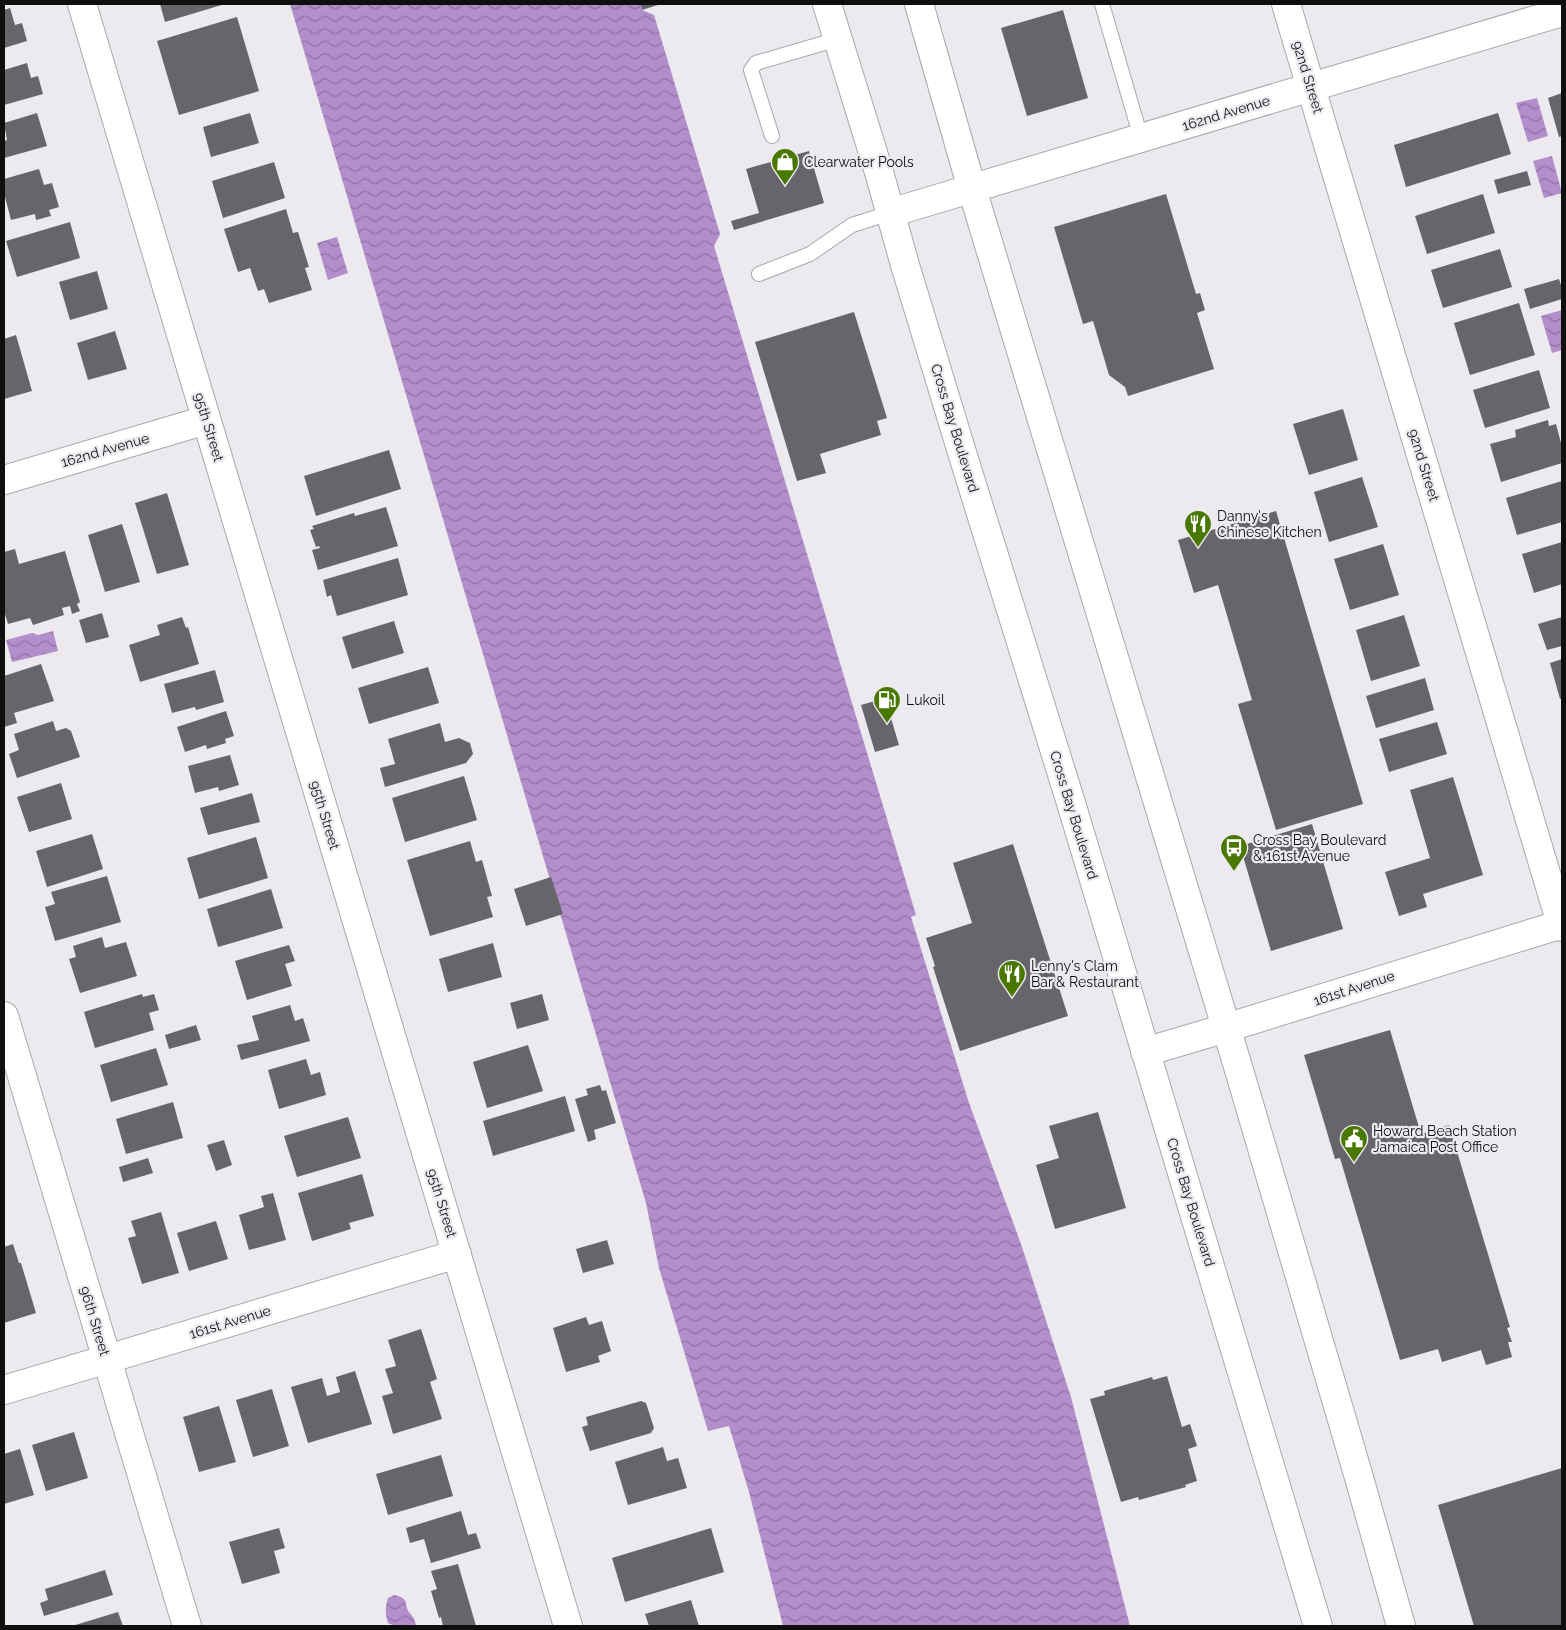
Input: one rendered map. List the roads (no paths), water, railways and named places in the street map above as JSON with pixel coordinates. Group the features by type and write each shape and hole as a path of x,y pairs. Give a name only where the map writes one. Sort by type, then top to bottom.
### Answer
{"street":[{"name":"95th Street","path":"82,4 568,1626"},
{"name":"Cross Bay Boulevard","path":"827,4 880,172 890,213 964,459 1071,803 1318,1626"},
{"path":"919,4 972,189 1226,1028 1401,1626"},
{"name":"92nd Street","path":"1286,4 1562,925"},
{"name":"162nd Avenue","path":"890,213 1562,12"},
{"name":"162nd Avenue","path":"4,480 206,420"},
{"name":"161st Avenue","path":"1145,1052 1562,925"},
{"name":"96th Street","path":"4,1016 187,1626"},
{"name":"161st Avenue","path":"4,1390 457,1254"}],"lane":[{"path":"1102,4 1141,138"},
{"path":"772,136 751,70 756,63 838,39"},
{"path":"759,274 810,254 852,225 890,213"}],"water":[{"path":"290,4 641,4 642,10 654,15 720,234 714,246 916,915 911,917 969,1103 1021,1244 1071,1397 1130,1626 783,1626 749,1492 729,1426 708,1431 659,1268 646,1203"},
{"path":"1537,98 1548,136 1528,142 1516,103"},
{"path":"1552,156 1562,193 1544,198 1533,161"},
{"path":"337,237 348,273 328,280 317,243"},
{"path":"1562,310 1562,350 1552,353 1541,316"},
{"path":"53,631 58,651 12,662 6,640 32,633 38,635"},
{"path":"394,1595 405,1600 407,1609 414,1618 416,1626 395,1626 388,1623 386,1604 388,1598"}],"place":[{"name":"Clearwater Pools","path":"785,186"},
{"name":"Danny's Chinese Kitchen","path":"1198,548"},
{"name":"Lukoil","path":"887,724"},
{"name":"Cross Bay Boulevard & 161st Avenue","path":"1234,872"},
{"name":"Lenny's Clam Bar & Restaurant","path":"1012,998"},
{"name":"Howard Beach Station Jamaica Post Office","path":"1354,1163"}]}
